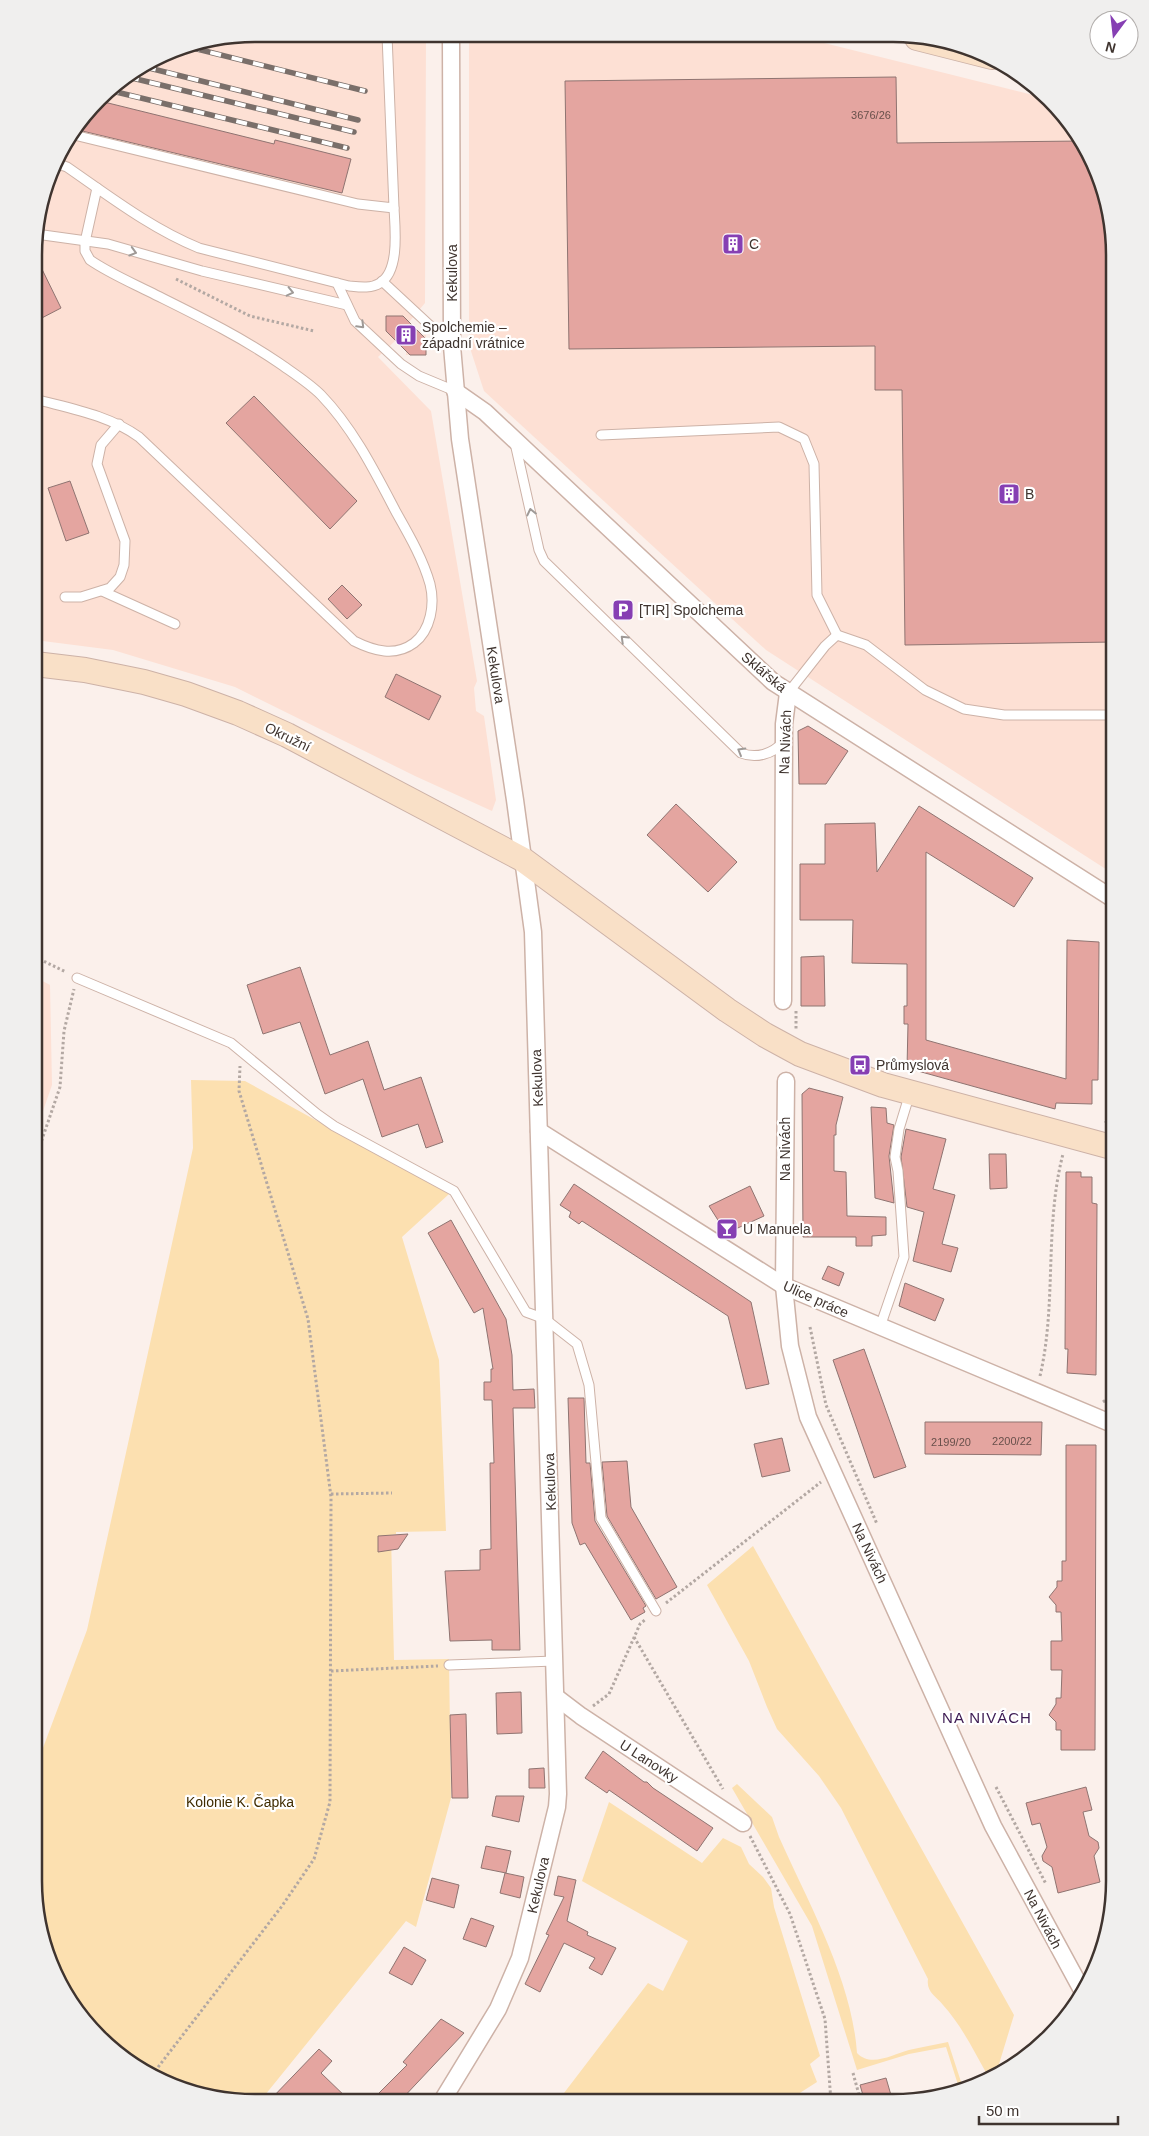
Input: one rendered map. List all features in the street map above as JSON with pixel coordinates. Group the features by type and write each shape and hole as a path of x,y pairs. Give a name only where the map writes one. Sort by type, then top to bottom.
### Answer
{"street":[{"name":"Kekulova","path":"446,2094 498,2009 511,1981 526,1939 557,1807 556,1697 533,932 515,800 460,439 455,391 452,346 451,42"},
{"name":"Sklářská","path":"455,391 485,412 756,667 788,693 1106,894"},
{"name":"Okružní","path":"42,665 85,670 144,682 186,694 238,713 286,735 522,859"},
{"name":"Na Nivách","path":"783,1001 783,741 784,713 788,693"},
{"path":"522,859 727,1010 765,1035 800,1054 883,1086 1106,1146"},
{"name":"Na Nivách","path":"786,1081 784,1286 790,1346 806,1408 833,1473 993,1826 1079,1985"},
{"name":"Ulice práce","path":"538,1131 784,1286 1106,1421"},
{"name":"U Lanovky","path":"556,1697 589,1721 743,1822"}],"lane":[{"path":"62,166 187,243 337,283 361,287 370,286 382,281 390,270 395,252 387,42"},
{"path":"79,136 358,204 394,208"},
{"path":"42,401 108,419 139,438 354,641 381,651 396,651 408,647 425,630 432,604 430,585 423,564 372,468 332,408 320,394 301,378 251,344 90,260 85,251 97,188"},
{"path":"43,235 108,244 202,271 347,305"},
{"path":"382,281 452,346"},
{"path":"337,283 355,321 400,364 419,376 455,391"},
{"path":"65,597 80,597 110,588 120,577 124,565 124,540 96,464 101,445 119,424"},
{"path":"601,435 779,427 804,439 814,464 817,595 837,635 866,645 925,690 964,709 1004,715 1106,715"},
{"path":"514,439 539,550 544,561 741,753 753,756 767,754 777,748 783,741"},
{"path":"102,591 175,624"},
{"path":"788,693 825,646 837,635"},
{"path":"77,978 231,1043 334,1126 454,1191 526,1312 545,1319 577,1344 589,1384 601,1518 656,1611"},
{"path":"880,1327 904,1257 898,1171 895,1156 898,1128 910,1093"},
{"path":"449,1665 554,1661"}],"path":[{"path":"174,278 250,316 314,332"},
{"path":"42,960 77,978 64,1031 60,1087 42,1138"},
{"path":"156,2069 282,1906 314,1859 330,1802 331,1494 308,1319 239,1091 238,1077 242,1052"},
{"path":"1040,1379 1045,1355 1050,1305 1055,1194 1063,1153"},
{"path":"810,1327 826,1405 867,1502"},
{"path":"1100,1404 1106,1400"},
{"path":"591,1708 609,1694 640,1624 833,1473"},
{"path":"331,1494 392,1492"},
{"path":"634,1636 743,1822 790,1914 825,2020 830,2094"},
{"path":"331,1671 449,1665"},
{"path":"994,1782 1048,1887"},
{"path":"853,2073 859,2094"}],"shaded area":[{"path":"255,42 426,42 425,303 409,322 422,335 426,335 426,355 406,355 406,351 395,341 378,357 431,411 477,681 474,688 476,711 484,716 496,800 492,811 415,776 235,687 113,650 42,641 42,255 44,228 50,200 64,161 86,126 115,95 137,78 161,64 187,54 228,44"},
{"path":"469,42 820,42 1034,95 1063,126 1085,161 1099,200 1105,228 1106,869 766,650 484,391 469,345"},
{"path":"42,981 50,985 52,1085 42,1114"}],"green space":[{"name":"Kolonie K. Čapka","path":"191,1080 245,1081 449,1194 402,1237 439,1360 446,1531 396,1532 396,1534 391,1535 394,1660 449,1659 451,1798 416,1927 406,1921 266,2094 228,2092 187,2082 161,2072 137,2058 115,2041 86,2010 64,1975 50,1936 44,1908 42,1881 42,1751 87,1630 193,1148"},
{"path":"753,1546 1014,2015 998,2066 986,2073 950,2013 930,1991 928,1979 841,1808 819,1776 777,1729 749,1661 707,1585"},
{"path":"737,1784 772,1817 838,1970 847,1998 857,2053 863,2057 875,2060 909,2050 948,2042 961,2082 958,2083 946,2047 909,2054 857,2070 812,1926 732,1788"},
{"path":"609,1802 702,1863 723,1838 741,1847 749,1864 763,1877 771,1888 774,1907 820,2056 810,2064 817,2082 798,2094 562,2094 648,1983 663,1991 688,1941 582,1881"}],"building":[{"path":"896,77 897,143 1073,141 1085,161 1095,187 1105,228 1106,241 1106,642 905,645 902,390 875,390 875,346 569,349 565,81"},
{"path":"107,103 274,144 275,140 351,159 342,193 82,131"},
{"path":"42,269 61,308 42,318"},
{"name":"Spolchemie – západní vrátnice","path":"386,316 403,316 426,339 426,355 410,355 386,331"},
{"path":"254,396 357,501 330,529 226,423"},
{"path":"70,481 89,533 66,541 48,488"},
{"path":"342,585 362,605 347,619 328,599"},
{"path":"396,674 441,696 429,720 385,697"},
{"path":"808,726 848,751 826,784 799,784 798,731"},
{"path":"676,804 737,862 708,892 647,835"},
{"path":"919,806 1033,878 1014,907 926,852 926,1040 1066,1079 1067,940 1099,942 1098,1080 1092,1080 1092,1104 1056,1103 1055,1109 907,1068 908,1024 904,1024 904,1006 907,1006 907,964 852,963 853,920 800,920 800,864 825,864 825,824 875,823 877,872"},
{"path":"824,956 825,1006 801,1006 801,957"},
{"path":"300,967 330,1055 368,1041 384,1090 421,1077 443,1142 426,1148 418,1124 382,1137 363,1079 325,1094 300,1022 263,1034 247,985"},
{"path":"809,1088 843,1097 836,1125 836,1135 834,1135 834,1171 846,1172 847,1216 886,1217 886,1235 872,1236 872,1246 856,1246 856,1237 803,1237 802,1094"},
{"path":"871,1107 886,1108 887,1123 894,1125 889,1156 894,1203 875,1198"},
{"path":"906,1129 946,1139 933,1189 955,1195 942,1244 958,1248 951,1272 913,1261 924,1212 907,1207 901,1157"},
{"path":"989,1154 1006,1154 1007,1188 990,1189"},
{"path":"1066,1172 1081,1172 1081,1177 1092,1177 1092,1203 1097,1204 1096,1375 1067,1373 1068,1349 1065,1349"},
{"path":"574,1184 751,1302 769,1384 746,1389 728,1316 582,1221 579,1224 569,1217 571,1212 560,1205"},
{"path":"750,1186 764,1216 729,1232 723,1228 709,1206"},
{"path":"451,1220 506,1319 512,1355 513,1390 534,1389 535,1408 513,1408 520,1650 492,1650 492,1640 450,1641 445,1571 480,1570 480,1550 491,1549 490,1463 494,1463 492,1400 484,1400 484,1382 491,1382 491,1369 493,1369 483,1308 474,1313 428,1233"},
{"path":"828,1266 844,1273 839,1286 822,1279"},
{"path":"905,1283 944,1299 935,1321 899,1306"},
{"path":"864,1349 906,1467 874,1478 833,1360"},
{"path":"568,1398 584,1398 586,1463 590,1463 595,1521 646,1606 643,1608 645,1612 631,1620 585,1543 580,1545 572,1523"},
{"path":"925,1422 1042,1422 1041,1455 925,1454"},
{"path":"782,1438 790,1471 762,1477 754,1444"},
{"path":"1066,1445 1096,1445 1095,1750 1061,1750 1061,1730 1056,1730 1056,1722 1049,1715 1056,1704 1056,1698 1061,1698 1062,1670 1051,1670 1051,1641 1062,1641 1061,1612 1056,1612 1056,1605 1049,1597 1057,1587 1057,1581 1062,1581 1062,1561 1066,1561"},
{"path":"627,1461 631,1507 677,1587 656,1599 607,1516 602,1462"},
{"path":"408,1534 398,1549 378,1552 378,1536"},
{"path":"521,1692 522,1733 497,1734 496,1693"},
{"path":"466,1714 468,1798 452,1798 450,1715"},
{"path":"603,1751 644,1782 647,1782 713,1828 697,1851 609,1790 607,1793 585,1778"},
{"path":"544,1768 545,1788 529,1788 529,1769"},
{"path":"1086,1787 1092,1810 1083,1812 1089,1836 1098,1842 1099,1848 1094,1856 1100,1882 1058,1893 1052,1867 1043,1861 1042,1856 1047,1847 1040,1823 1032,1825 1026,1803"},
{"path":"496,1796 524,1796 519,1822 492,1816"},
{"path":"486,1846 511,1851 506,1873 481,1868"},
{"path":"505,1873 524,1877 520,1898 500,1893"},
{"path":"558,1876 576,1880 567,1921 588,1932 587,1935 616,1948 602,1975 589,1968 595,1958 564,1943 540,1992 525,1984 549,1935 546,1934 564,1897 554,1895"},
{"path":"432,1878 459,1885 454,1908 426,1900"},
{"path":"471,1918 494,1926 486,1947 463,1939"},
{"path":"404,1947 426,1960 412,1985 389,1973"},
{"path":"441,2019 464,2033 407,2094 378,2094 407,2065 403,2062"},
{"path":"319,2049 332,2061 321,2073 343,2094 276,2094"},
{"path":"886,2078 891,2094 863,2094 860,2085"}],"railway":[{"path":"201,50 365,91"},
{"path":"153,69 358,120"},
{"path":"136,79 354,132"},
{"path":"118,92 347,148"}],"place":[{"name":"C","path":"733,244"},
{"name":"Spolchemie – západní vrátnice","path":"406,335"},
{"name":"B","path":"1009,494"},
{"name":"[TIR] Spolchema","path":"623,610"},
{"name":"Průmyslová","path":"860,1065"},
{"name":"U Manuela","path":"727,1229"}],"district":[{"name":"NA NIVÁCH","path":"987,1718"}]}
